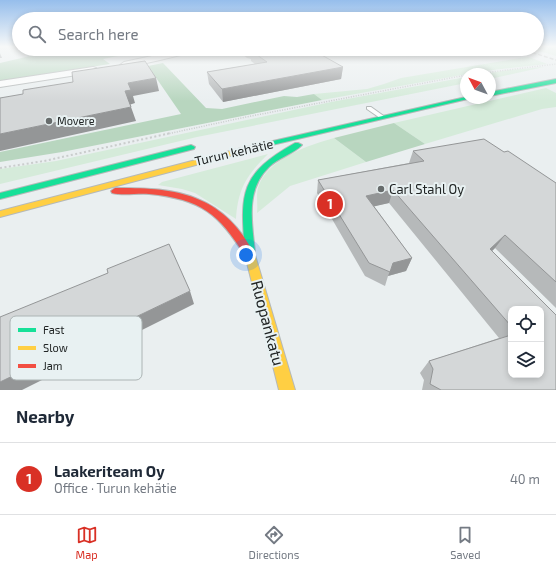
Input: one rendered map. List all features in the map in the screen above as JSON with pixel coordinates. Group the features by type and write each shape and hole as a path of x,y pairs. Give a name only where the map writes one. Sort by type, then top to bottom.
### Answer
{"main road":[{"path":"525,78 556,72"},
{"path":"496,93 556,81"},
{"name":"Turun kehätie","path":"0,214 80,191 193,162 460,100"},
{"path":"365,109 383,105"},
{"path":"250,255 246,206 248,193 256,175 264,166 283,152 348,125"},
{"name":"Turun kehätie","path":"0,196 197,146"},
{"path":"0,191 37,186"},
{"path":"80,191 153,190 183,195 222,217 230,225 250,255"},
{"name":"Ruopankatu","path":"250,255 287,390"}],"street":[{"path":"116,66 126,64"},
{"path":"0,84 100,69"}],"lane":[{"path":"365,109 382,117"}],"path":[{"path":"496,71 555,64"},
{"path":"0,168 44,161 246,117 460,77"}],"green space":[{"path":"0,64 109,64 0,81"},
{"path":"164,64 206,108 222,109 284,96 297,97 314,94 322,100 62,152 0,162 0,152 181,114 148,66"},
{"path":"483,64 545,64 496,70 496,68 461,68"},
{"path":"544,67 496,78 496,72"},
{"path":"460,68 460,75 322,100 314,94 367,89 401,78"},
{"path":"460,78 460,84 197,137 0,184 0,169 56,161 331,102"},
{"path":"546,88 556,93 556,107 542,109 425,144 394,123 477,104 496,104 496,100"},
{"path":"394,123 425,144 366,162 334,138"},
{"path":"334,138 366,162 290,186 257,213 258,188 270,169 279,161 301,149"},
{"path":"268,154 254,169 241,190 236,219 195,193 158,185 162,182"}],"building":[{"path":"124,64 147,64 156,78 128,83 131,90 125,91 131,107 0,134 0,98 23,94 23,90 73,82 72,72"},
{"path":"254,64 338,64 343,67 222,89 207,72"},
{"path":"484,139 504,152 508,151 556,183 556,282 505,235 490,249 556,315 556,390 441,390 430,384 433,369 429,361 508,336 508,378 544,378 544,306 508,306 508,323 393,190 366,196 412,258 393,263 390,272 369,263 318,180 424,161 413,151"},
{"path":"169,244 190,291 138,316 10,316 10,377 0,382 0,317 108,273 107,269"}],"traffic: fast":[{"path":"496,93 556,81"},
{"path":"238,151 460,100"},
{"path":"250,252 247,215 251,187 257,176 266,165 298,145"},
{"path":"0,196 191,147"}],"traffic: slow":[{"path":"0,214 238,151"},
{"path":"250,255 287,390"}],"traffic: jam":[{"path":"115,191 160,192 203,204 231,226 250,255"}],"place":[{"name":"Movere","path":"49,121"},
{"name":"Carl Stahl Oy","path":"381,189"},
{"name":"Laakeriteam Oy","path":"330,204"}]}
